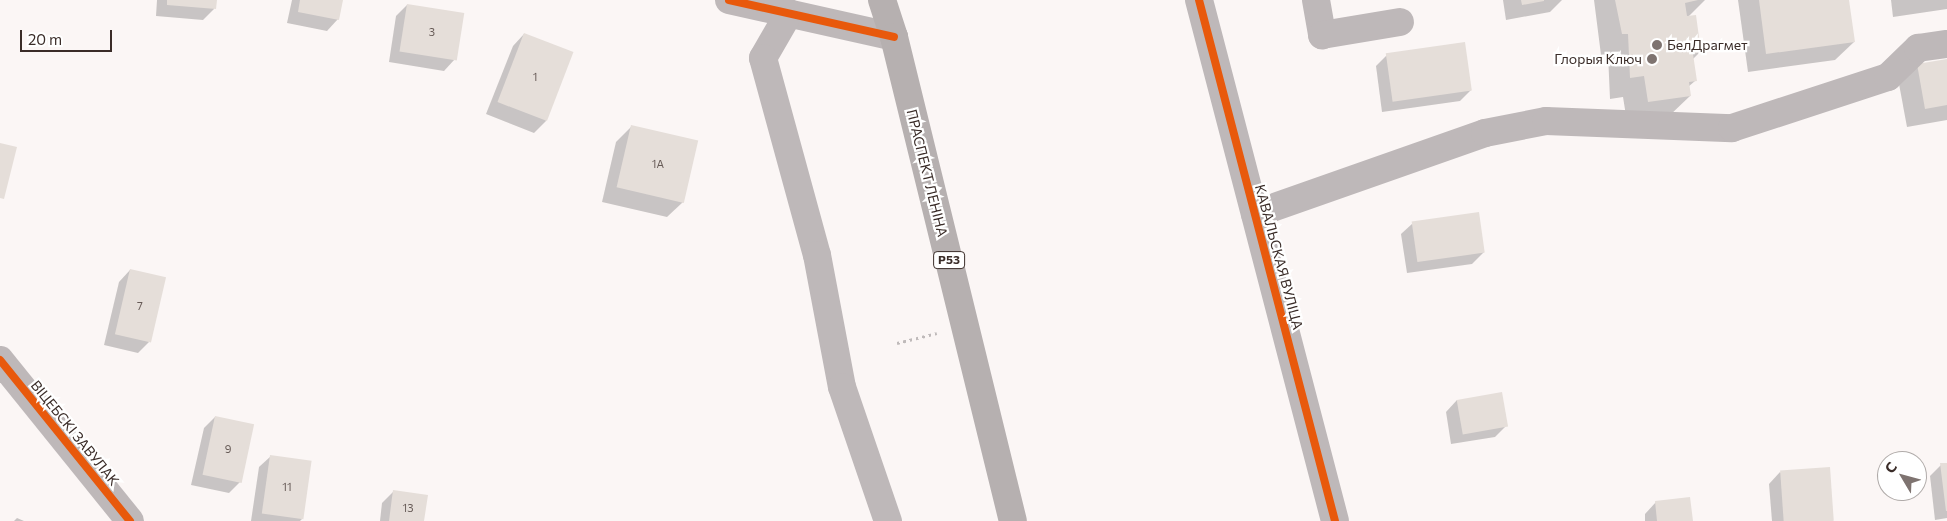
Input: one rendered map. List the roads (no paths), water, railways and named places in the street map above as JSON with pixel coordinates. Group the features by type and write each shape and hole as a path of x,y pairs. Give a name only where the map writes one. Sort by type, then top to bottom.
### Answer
{"main road":[{"name":"ПРАСПЕКТ ЛЕНІНА","path":"882,0 894,37 1013,521"}],"street":[{"path":"729,0 894,37"},
{"name":"КАВАЛЬСКАЯ ВУЛІЦА","path":"1199,0 1335,521"},
{"path":"1316,0 1322,35 1400,22"},
{"path":"789,13 763,58 817,255 842,387 888,521"},
{"path":"1255,214 1485,133 1546,121 1732,128 1888,76 1918,48 1947,44"},
{"name":"ВІЦЕБСКІ ЗАВУЛАК","path":"0,360 130,521"}],"place":[{"name":"БелДрагмет","path":"1657,45"},
{"name":"Глорыя Ключ","path":"1652,59"}]}
